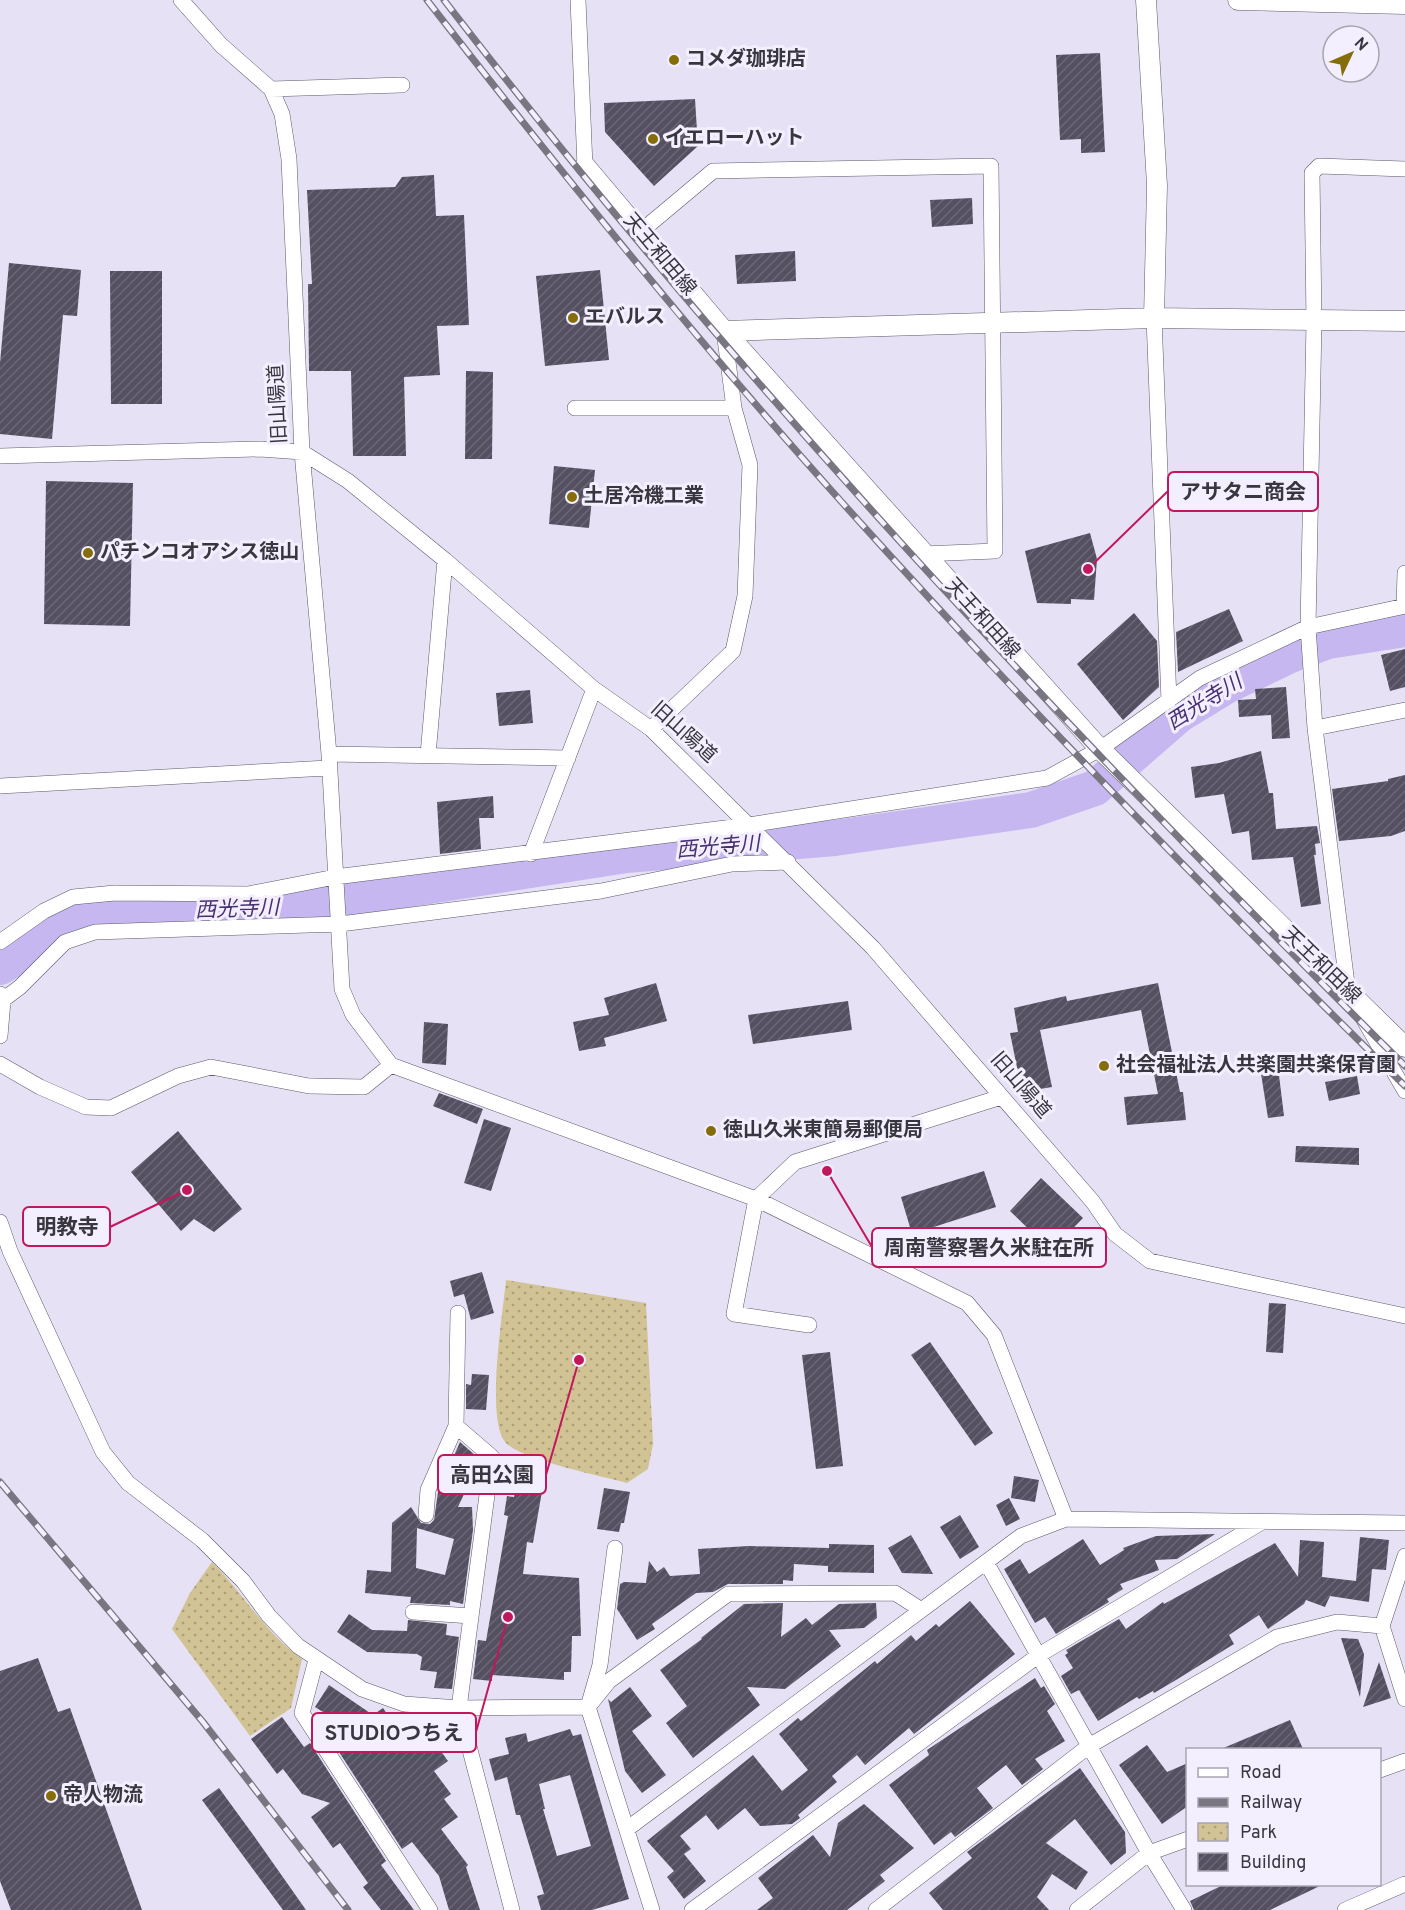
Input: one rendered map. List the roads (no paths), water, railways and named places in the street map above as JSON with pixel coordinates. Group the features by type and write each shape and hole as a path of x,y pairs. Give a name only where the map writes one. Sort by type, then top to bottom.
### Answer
{"street":[{"name":"旧山陽道","path":"181,0 221,45 271,89 282,114 289,159 302,452 348,481 445,560 594,689 651,729 873,948 1093,1202 1115,1234 1150,1261 1405,1316"},
{"path":"578,0 585,166"},
{"path":"1146,0 1157,185 1154,318 1168,701"},
{"path":"1238,0 1405,4"},
{"path":"271,89 402,85"},
{"name":"天王和田線","path":"585,166 639,233 724,331 1100,749 1405,1047"},
{"path":"639,233 713,171 992,166 995,551 923,554"},
{"path":"1405,169 1319,166 1312,173 1314,322 1308,627 1315,728 1348,992 1405,1091"},
{"path":"651,729 733,651 745,596 750,465 734,408 724,331 1154,318 1314,322 1405,321"},
{"path":"576,408 734,408"},
{"path":"0,456 260,449 302,452 328,761 340,924 342,989 353,1015 391,1065 756,1199 967,1303 994,1335 1066,1519"},
{"path":"428,755 445,560"},
{"path":"0,942 44,911 73,897 115,893 248,894 335,877 749,825 1047,778 1100,749 1200,678 1308,627 1404,606 1405,573"},
{"path":"531,854 594,689"},
{"path":"1315,728 1405,710"},
{"path":"0,786 428,755 568,758"},
{"path":"0,1036 1,999 65,942 95,932 340,924 601,891 732,864 788,862"},
{"path":"0,1064 40,1088 86,1107 111,1108 178,1076 211,1067 309,1086 364,1087 391,1065"},
{"path":"809,1325 734,1314 756,1199 795,1162 1001,1097"},
{"path":"0,1222 10,1251 103,1452 128,1483 202,1540 243,1581 269,1616 298,1646 362,1689 404,1704 459,1708 588,1707"},
{"path":"426,1515 428,1490 456,1426 458,1313"},
{"path":"456,1426 492,1457 459,1708 512,1910"},
{"path":"627,1829 1021,1536 1066,1519 1405,1523"},
{"path":"692,1910 1039,1655 1262,1521"},
{"path":"615,1548 600,1665 588,1707 652,1910"},
{"path":"1405,1556 1382,1626 1405,1699"},
{"path":"986,1562 1149,1853 1184,1910"},
{"path":"588,1707 609,1681 728,1594 895,1593 920,1609"},
{"path":"413,1612 471,1616"},
{"path":"876,1910 1089,1746 1277,1637 1337,1622 1382,1626"},
{"path":"316,1660 302,1713 430,1910"},
{"path":"1381,1770 1405,1761"},
{"path":"1077,1910 1149,1853 1186,1840"},
{"path":"1345,1910 1405,1884"}],"waterway":[{"name":"西光寺川","path":"0,967 91,912 263,912 626,855 835,838 1031,810 1095,788 1180,714 1226,686 1288,656 1328,641 1405,629"}],"railway":[{"path":"427,0 629,253 732,377 839,499 1117,797 1405,1086"},
{"path":"444,0 555,141 670,279 906,549 1152,810 1405,1066"},
{"path":"0,1482 203,1722 348,1910"}],"place":[{"name":"コメダ珈琲店","path":"674,60"},
{"name":"イエローハット","path":"653,139"},
{"name":"エバルス","path":"573,318"},
{"name":"土居冷機工業","path":"572,497"},
{"name":"パチンコオアシス徳山","path":"88,553"},
{"name":"アサタニ商会","path":"1088,569"},
{"name":"社会福祉法人共楽園共楽保育園","path":"1104,1066"},
{"name":"徳山久米東簡易郵便局","path":"711,1131"},
{"name":"周南警察署久米駐在所","path":"827,1171"},
{"name":"明教寺","path":"187,1190"},
{"name":"高田公園","path":"579,1360"},
{"name":"STUDIOつちえ","path":"508,1617"},
{"name":"帝人物流","path":"51,1796"}]}
